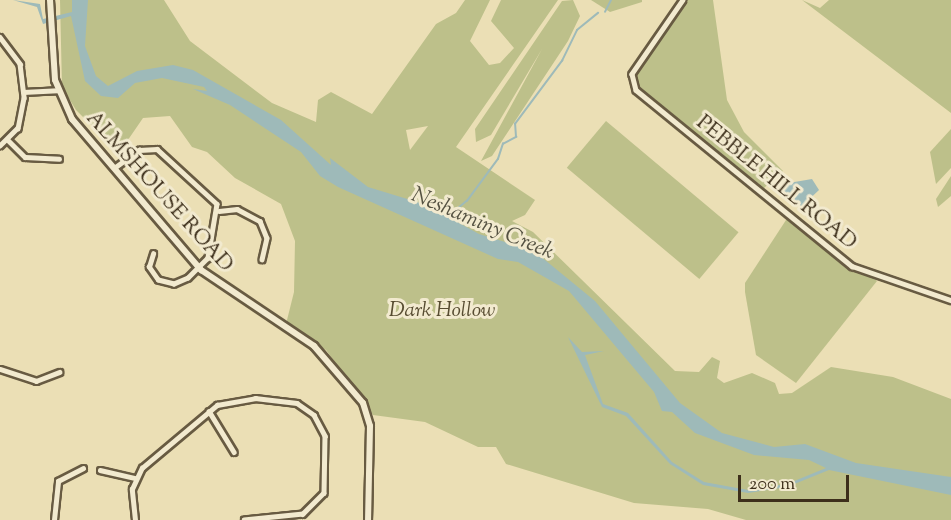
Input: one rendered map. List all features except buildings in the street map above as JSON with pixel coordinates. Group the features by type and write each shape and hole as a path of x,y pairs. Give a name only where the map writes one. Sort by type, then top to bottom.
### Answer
{"main road":[{"name":"ALMSHOUSE ROAD","path":"50,3 57,90 69,115 199,268 314,346 363,403 369,422 368,520"}],"street":[{"name":"PEBBLE HILL ROAD","path":"683,0 631,77 636,90 852,266 951,300"},
{"path":"0,37 17,56 23,92 22,117 8,140 0,146"},
{"path":"23,92 57,90"},
{"path":"8,140 25,157 59,159"},
{"path":"114,168 139,150 157,149 212,195 219,211 208,258 199,268 182,282 165,283 150,270 153,254"},
{"path":"219,211 237,209 260,220 267,238 262,260"},
{"path":"0,369 36,381 59,372"},
{"path":"135,520 136,478 209,411 231,399 285,399 309,410 325,436 325,486 315,506 298,515 244,520"},
{"path":"209,411 234,452"},
{"path":"54,520 58,481 83,468"},
{"path":"100,470 136,478"}],"green space":[{"name":"Dark Hollow","path":"60,0 164,0 190,41 272,103 316,122 318,100 331,92 372,114 436,24 456,13 465,0 490,0 470,41 489,65 500,63 514,48 491,21 501,0 558,0 456,147 535,200 525,215 512,221 533,232 675,371 699,372 712,357 720,361 717,378 724,383 752,373 775,383 779,394 792,393 831,367 893,377 951,399 951,520 746,520 708,509 634,503 506,464 496,447 478,447 425,422 373,415 326,350 286,324 294,292 295,241 281,204 235,178 207,152 192,147 170,116 143,118 119,153 76,110 62,87","holes":["428,126 410,150 406,130"]},
{"path":"573,0 580,16 568,41 492,156 481,161 542,49 491,135 476,142 475,129 562,1"},
{"path":"591,0 642,0 642,2 610,12"},
{"path":"686,0 713,0 727,100 744,132 783,171 764,188 634,83 633,75"},
{"path":"802,0 820,8 829,0 951,0 951,113"},
{"path":"606,121 739,232 699,279 567,168"},
{"path":"951,129 951,168 936,184 930,152"},
{"path":"951,176 951,196 938,207 936,199"},
{"path":"788,217 877,281 796,383 756,355 745,292 745,283"}],"water":[{"path":"13,0 40,4 43,19 72,12 72,0 88,0 85,46 96,76 108,86 137,71 173,65 193,70 281,120 331,165 330,158 368,187 427,205 479,234 534,251 595,301 680,403 722,433 774,447 805,444 856,463 951,477 951,495 829,470 787,487 748,493 703,485 670,464 626,416 602,407 568,337 582,352 604,351 585,355 603,404 628,413 672,462 704,482 748,490 787,484 826,468 809,460 754,455 695,433 672,412 662,411 654,392 569,291 518,262 498,259 338,187 320,176 301,152 230,105 193,89 207,91 204,87 162,78 135,83 118,98 101,96 85,81 71,16 43,24 37,7"},
{"path":"812,179 819,190 801,207 777,185"}],"waterway":[{"path":"605,12 611,0"},
{"name":"Neshaminy Creek","path":"444,220 467,201 498,159 503,144 516,137 515,124 562,61 577,30 598,13"}]}
